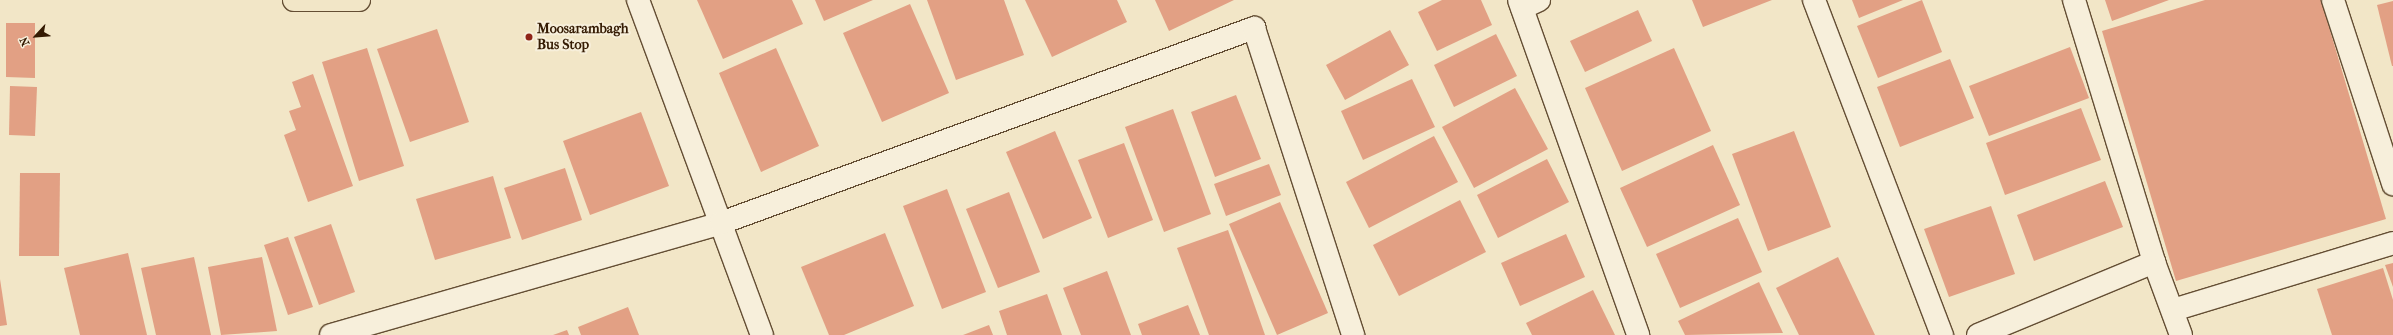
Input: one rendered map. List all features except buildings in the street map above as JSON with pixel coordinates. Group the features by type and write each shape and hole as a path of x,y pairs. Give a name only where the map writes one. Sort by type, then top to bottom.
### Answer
{"main road":[{"path":"294,0 359,0"}],"street":[{"path":"638,0 762,335"},
{"path":"1814,0 1942,335"},
{"path":"2074,0 2154,262 2181,335"},
{"path":"2333,0 2393,184"},
{"path":"1527,3 1638,335"},
{"path":"331,335 721,223 1254,28 1353,335"},
{"path":"2173,310 2393,243"},
{"path":"1978,335 2154,262"}],"place":[{"name":"Moosarambagh Bus Stop","path":"529,37"}]}
